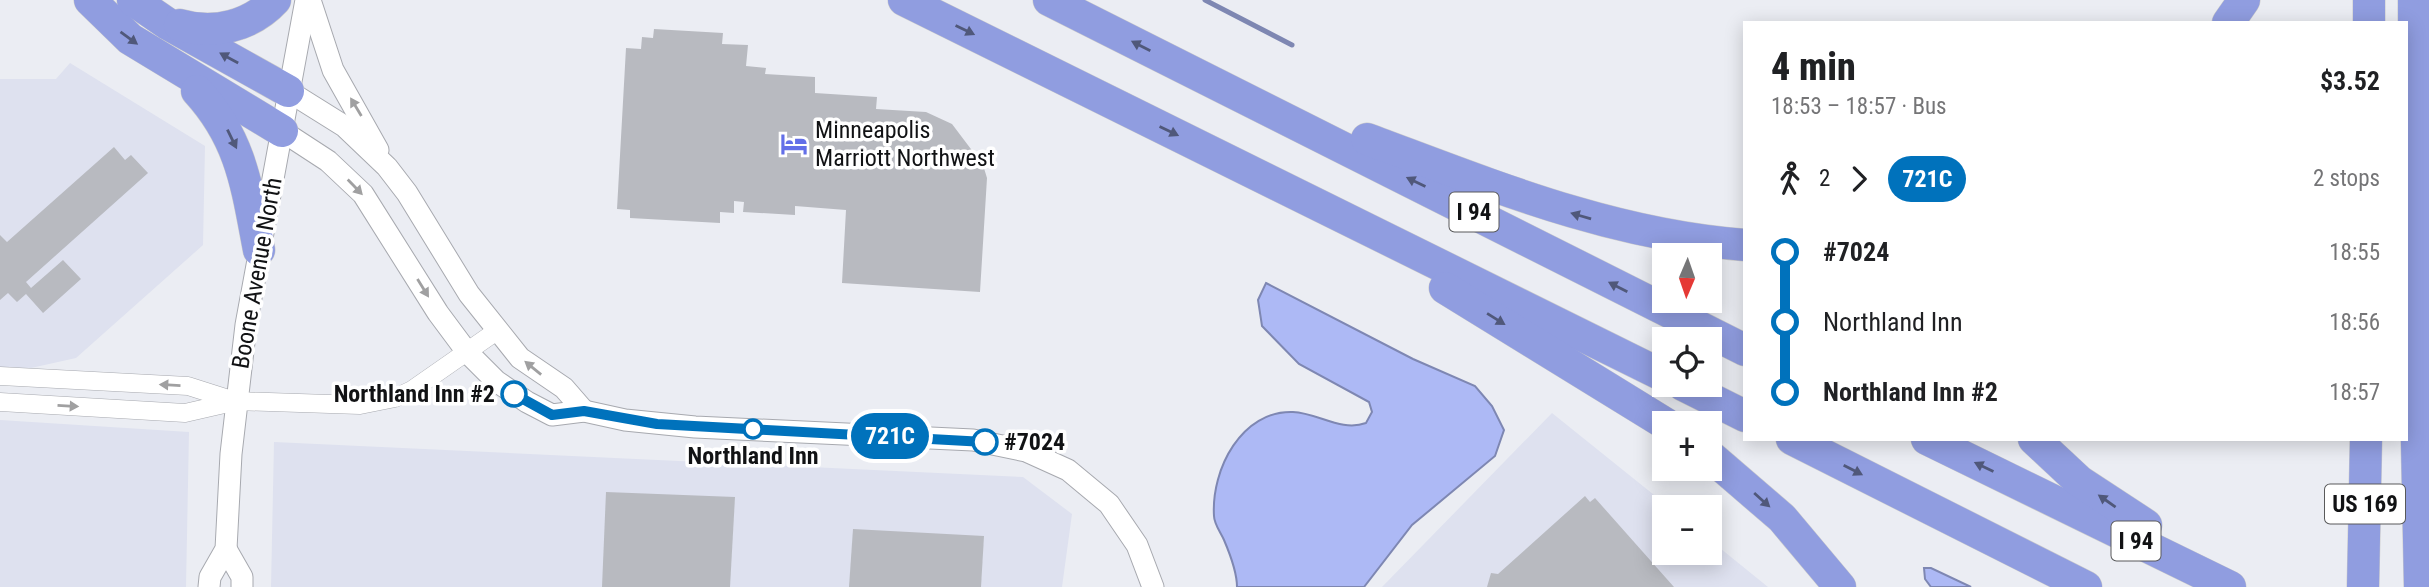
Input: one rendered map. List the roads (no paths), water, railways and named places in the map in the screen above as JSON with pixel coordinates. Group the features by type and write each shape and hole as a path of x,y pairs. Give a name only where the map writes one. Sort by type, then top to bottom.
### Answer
{"highway":[{"path":"90,0 122,32 282,131"},
{"path":"140,6 190,28 219,29 251,19 275,0"},
{"name":"I 94","path":"904,0 1652,370"},
{"name":"I 94","path":"1049,0 1743,349"},
{"path":"2229,21 2244,0"},
{"path":"2369,0 2369,21"},
{"name":"US 169","path":"2414,0 2415,348 2425,512 2420,587"},
{"path":"140,6 288,92"},
{"path":"175,67 210,105 233,141 241,160 260,250"},
{"path":"1202,77 1549,207 1654,234 1743,245"},
{"path":"1271,181 1652,415"},
{"path":"1707,397 1743,415"},
{"name":"I 94","path":"1796,441 2086,587"},
{"name":"I 94","path":"1931,441 2230,587"},
{"path":"2036,441 2079,481 2111,504 2250,587"},
{"name":"US 169","path":"2363,578 2366,441"},
{"path":"1722,466 1782,518 1840,587"}],"street":[{"name":"Boone Avenue North","path":"209,587 210,578 226,549 236,401 288,92 308,0"},
{"path":"308,0 333,70 387,167 407,193 469,294 520,358 564,388 584,411"},
{"path":"288,92 344,126 387,167"},
{"path":"282,131 328,162 363,194 438,313 467,352 496,381 527,402 552,415 584,411 657,424 973,440 1026,450 1068,470 1109,504 1137,545 1153,587"},
{"path":"0,376 188,386 236,401 339,406 377,403 412,390 498,330"},
{"path":"0,402 185,413 236,401"},
{"path":"226,549 242,578 242,587"}],"water":[{"path":"1266,283 1413,359 1475,386 1492,406 1504,430 1495,456 1412,525 1364,587 1237,587 1231,557 1215,522 1214,498 1224,462 1233,446 1259,421 1275,414 1293,412 1339,424 1357,425 1366,423 1372,412 1369,402 1299,364 1262,326 1258,300"},
{"path":"1924,568 1931,568 1971,587 1931,587 1925,579"}],"waterway":[{"path":"1205,0 1292,45"}],"place":[{"name":"Minneapolis Marriott Northwest","path":"794,144"},
{"name":"Northland Inn #2","path":"514,394"},
{"name":"Northland Inn","path":"753,429"},
{"name":"#7024","path":"985,442"}]}
